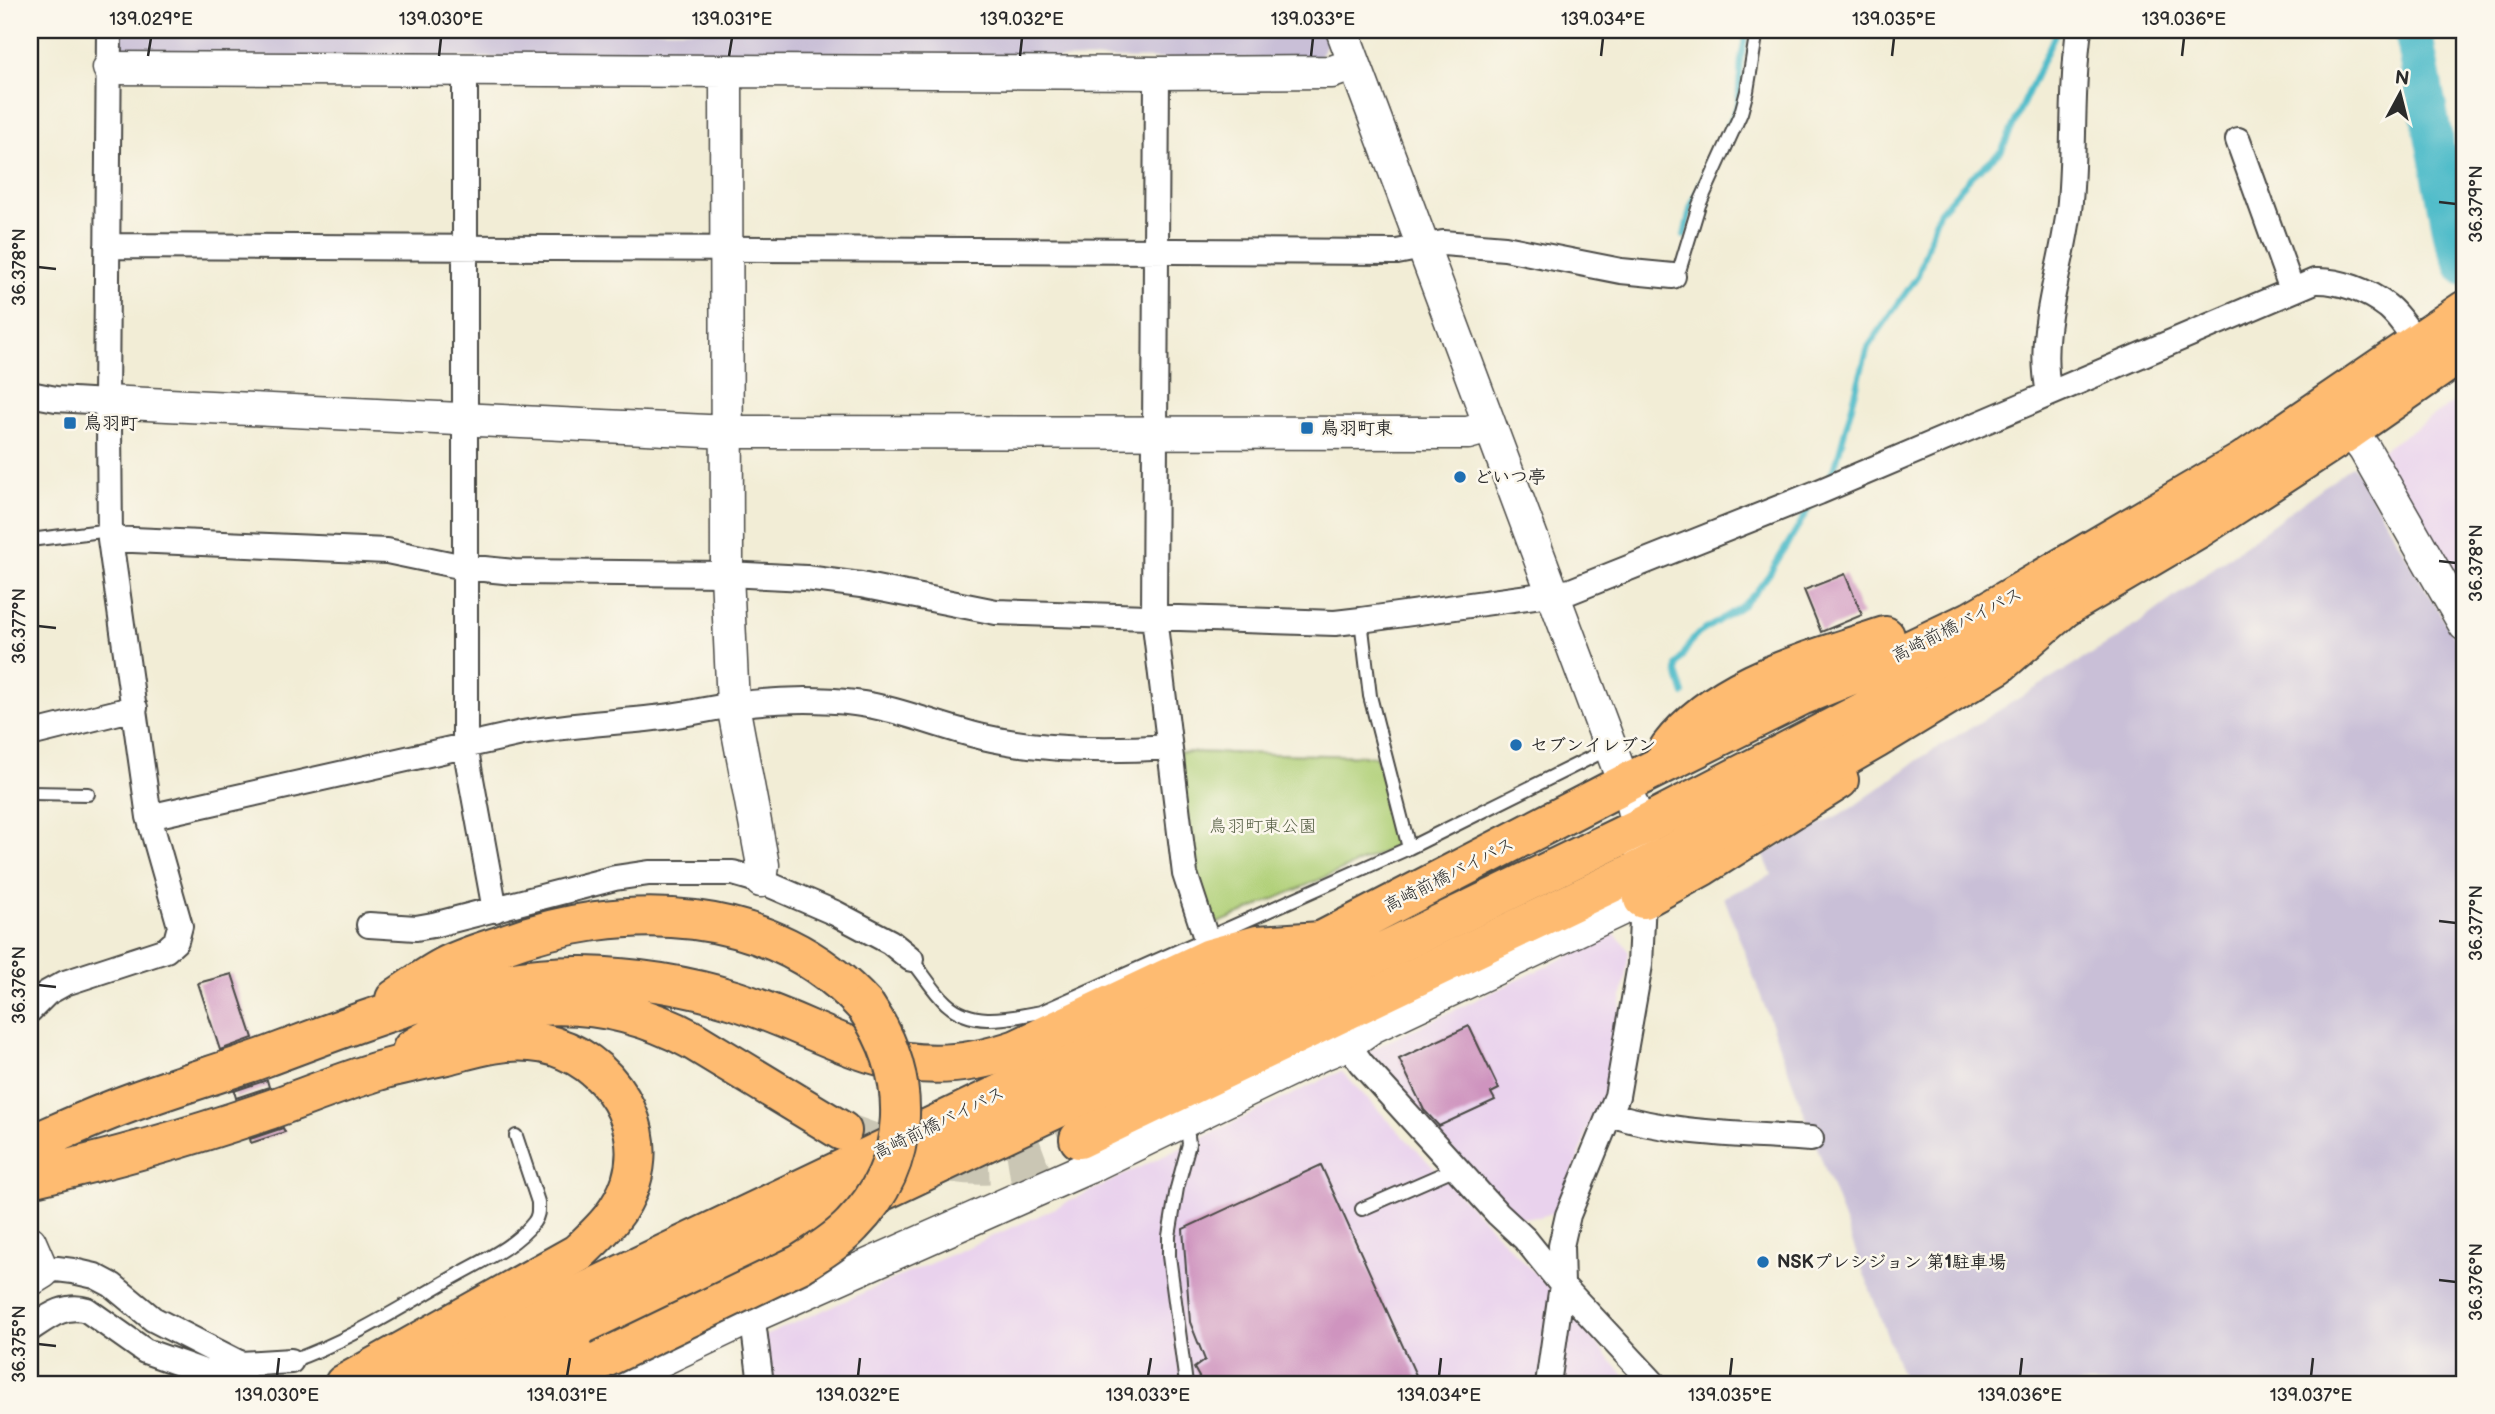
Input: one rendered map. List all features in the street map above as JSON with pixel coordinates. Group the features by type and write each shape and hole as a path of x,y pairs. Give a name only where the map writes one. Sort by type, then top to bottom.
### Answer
{"highway":[{"name":"高崎前橋バイパス","path":"400,1384 582,1293 1321,941 1801,696 1889,660 1971,621 2242,462 2465,310"},
{"name":"高崎前橋バイパス","path":"475,1384 1149,1065 1638,828 2064,608 2198,529 2350,430 2465,350"},
{"path":"1079,1139 1643,883 1703,866 2115,603 2138,587 2198,529"},
{"path":"1643,883 1760,806 1998,665 2064,608"},
{"path":"358,1023 446,966 513,941 576,924 651,916 691,918 724,925 761,936 793,950 836,976 866,1007 886,1040 899,1082 901,1112 893,1155 868,1206 838,1238 800,1264 605,1373 553,1384"},
{"path":"30,1144 128,1104 358,1023 466,990 540,976 628,978 659,982 734,1000 880,1058 912,1064 943,1065 994,1057 1017,1049 1210,958 1257,945 1321,941"},
{"path":"375,1072 444,1030 481,1016 534,1006 597,1008 667,1026 842,1131"},
{"path":"30,1178 126,1156 375,1072 507,1042 530,1041 551,1045 589,1065 617,1090 632,1129 634,1166 631,1181 618,1211 608,1225 578,1253 344,1384"},
{"path":"30,1122 128,1104"},
{"path":"30,1206 126,1156"}],"street":[{"path":"30,1010 47,993 65,983 166,950 176,941 180,926 149,817 110,535 110,425 106,402 109,30"},
{"path":"1342,30 1624,784 1638,828 1643,883 1640,965 1617,1096 1568,1214 1562,1246 1562,1285 1548,1384"},
{"path":"2049,392 2046,360 2049,315 2070,202 2075,65 2080,30"},
{"path":"109,68 1157,73 1332,72 1354,64"},
{"path":"465,70 466,747 495,910"},
{"path":"726,72 727,575 733,705 763,865 761,881"},
{"path":"1157,73 1154,617 1185,874 1206,938"},
{"path":"2238,140 2292,290"},
{"path":"107,246 1397,252 1443,243 1505,248 1621,271 1673,276"},
{"path":"110,535 387,551 464,567 514,572 727,575 837,581 996,612 1335,623 1571,591 1819,492 2315,281 2325,280 2362,291 2389,308 2418,344"},
{"path":"30,394 56,399 106,402 728,432 1468,433 1489,427"},
{"path":"2350,430 2365,450 2465,625"},
{"path":"149,817 566,725 654,718 733,705 817,700 849,702 878,707 985,737 1036,746 1168,747"},
{"path":"30,734 135,708"},
{"path":"369,925 416,928 615,878 649,873 733,873 761,881 866,928 911,959"},
{"path":"605,1373 749,1318 1087,1168 1348,1044 1372,1027 1643,883"},
{"path":"1348,1044 1361,1063 1525,1239 1562,1285 1654,1384"},
{"path":"1610,1114 1633,1122 1692,1130 1811,1139"},
{"path":"30,1242 36,1276 57,1269 95,1276 112,1285 153,1319 241,1364 291,1361"},
{"path":"30,1329 56,1312 80,1308 87,1310 145,1351 169,1361 227,1380 238,1381 243,1373 241,1364"},
{"path":"749,1318 754,1329 761,1384"}],"lane":[{"path":"1673,276 1680,268 1699,205 1741,113 1757,30"},
{"path":"30,540 110,535"},
{"path":"1361,620 1370,696 1409,848"},
{"path":"911,959 950,1006 968,1016 989,1021 1041,1012 1409,848 1609,748"},
{"path":"30,793 88,794"},
{"path":"1181,1122 1189,1144 1171,1216 1169,1256 1186,1384"},
{"path":"291,1361 336,1343 411,1302 510,1244 533,1224 539,1213 538,1202 516,1136"},
{"path":"1362,1209 1456,1168"}],"shaded area":[{"path":"119,30 1323,30 1328,42 1318,59 134,57 119,49"},
{"path":"2465,395 2465,612 2379,452"},
{"path":"2353,465 2465,656 2465,1384 1905,1384 1724,897 1772,875 1763,854 1850,809 1922,757 2123,635"},
{"path":"1615,934 1629,953 1607,1090 1586,1131 1583,1146 1559,1206 1552,1213 1540,1217 1518,1218 1375,1069 1368,1051"},
{"path":"1341,1071 1551,1290 1631,1384 766,1384 760,1338 1036,1217"}],"green space":[{"name":"鳥羽町東公園","path":"1179,752 1376,756 1399,838 1391,849 1219,923 1207,919 1197,889"}],"building":[{"path":"1845,574 1862,615 1821,632 1804,590"},
{"path":"232,974 253,1038 220,1050 198,983"},
{"path":"1469,1026 1499,1089 1491,1093 1495,1100 1439,1126 1424,1110 1399,1059"},
{"path":"267,1080 269,1087 236,1098 234,1091"},
{"path":"283,1128 285,1132 251,1143 250,1139"},
{"path":"1321,1165 1420,1384 1203,1384 1194,1368 1205,1360 1190,1322 1183,1229"}],"waterway":[{"path":"1684,236 1691,206 1738,104 1741,58 1747,30"},
{"path":"1829,479 1837,460 1868,347 1918,275 1940,211 1969,179 2002,150 2057,30"},
{"path":"2413,30 2453,239 2465,267"},
{"path":"1684,694 1677,665 1695,636 1743,605 1755,593 1813,502"}],"tunnel":[{"path":"842,1131 928,1159 972,1165 1017,1162 1079,1139"}],"place":[{"name":"鳥羽町","path":"70,423"},
{"name":"鳥羽町東","path":"1307,428"},
{"name":"どいつ亭","path":"1460,477"},
{"name":"セブンイレブン","path":"1516,745"},
{"name":"NSKプレシジョン 第1駐車場","path":"1763,1262"}]}
